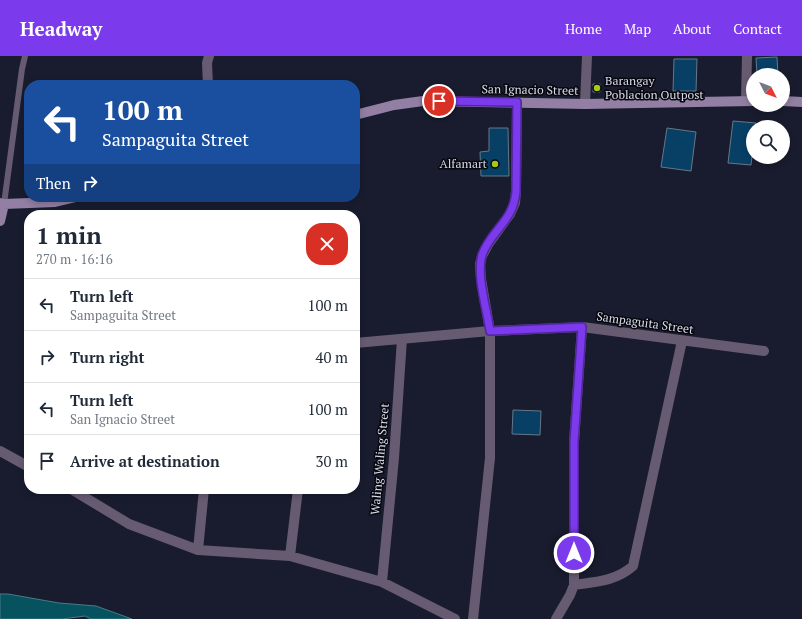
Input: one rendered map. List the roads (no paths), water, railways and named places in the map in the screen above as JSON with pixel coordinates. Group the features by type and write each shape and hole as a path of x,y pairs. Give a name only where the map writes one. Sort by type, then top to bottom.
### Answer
{"main road":[{"name":"San Ignacio Street","path":"360,114 394,105 424,101 585,104 746,101"},
{"path":"790,101 802,102"},
{"path":"0,221 2,204 55,202"}],"street":[{"path":"208,80 207,63 209,56"},
{"path":"585,104 587,56"},
{"path":"748,56 749,68"},
{"path":"473,619 490,458 490,331 481,279 480,264 485,249 510,214 515,203 517,102"},
{"path":"556,619 570,595 574,584 574,442 582,327"},
{"name":"Sampaguita Street","path":"360,343 490,331 582,327 764,351"},
{"name":"Waling Waling Street","path":"382,582 394,458 402,339"},
{"path":"574,584 605,581 625,573 633,566 682,341"},
{"path":"0,451 24,464"},
{"path":"80,494 129,524 198,550 290,556 382,582 455,619"},
{"path":"198,550 204,494"},
{"path":"290,556 297,494"}],"lane":[{"path":"2,204 25,56"}],"place":[{"name":"Barangay Poblacion Outpost","path":"597,88"},
{"name":"Alfamart","path":"495,164"}]}
